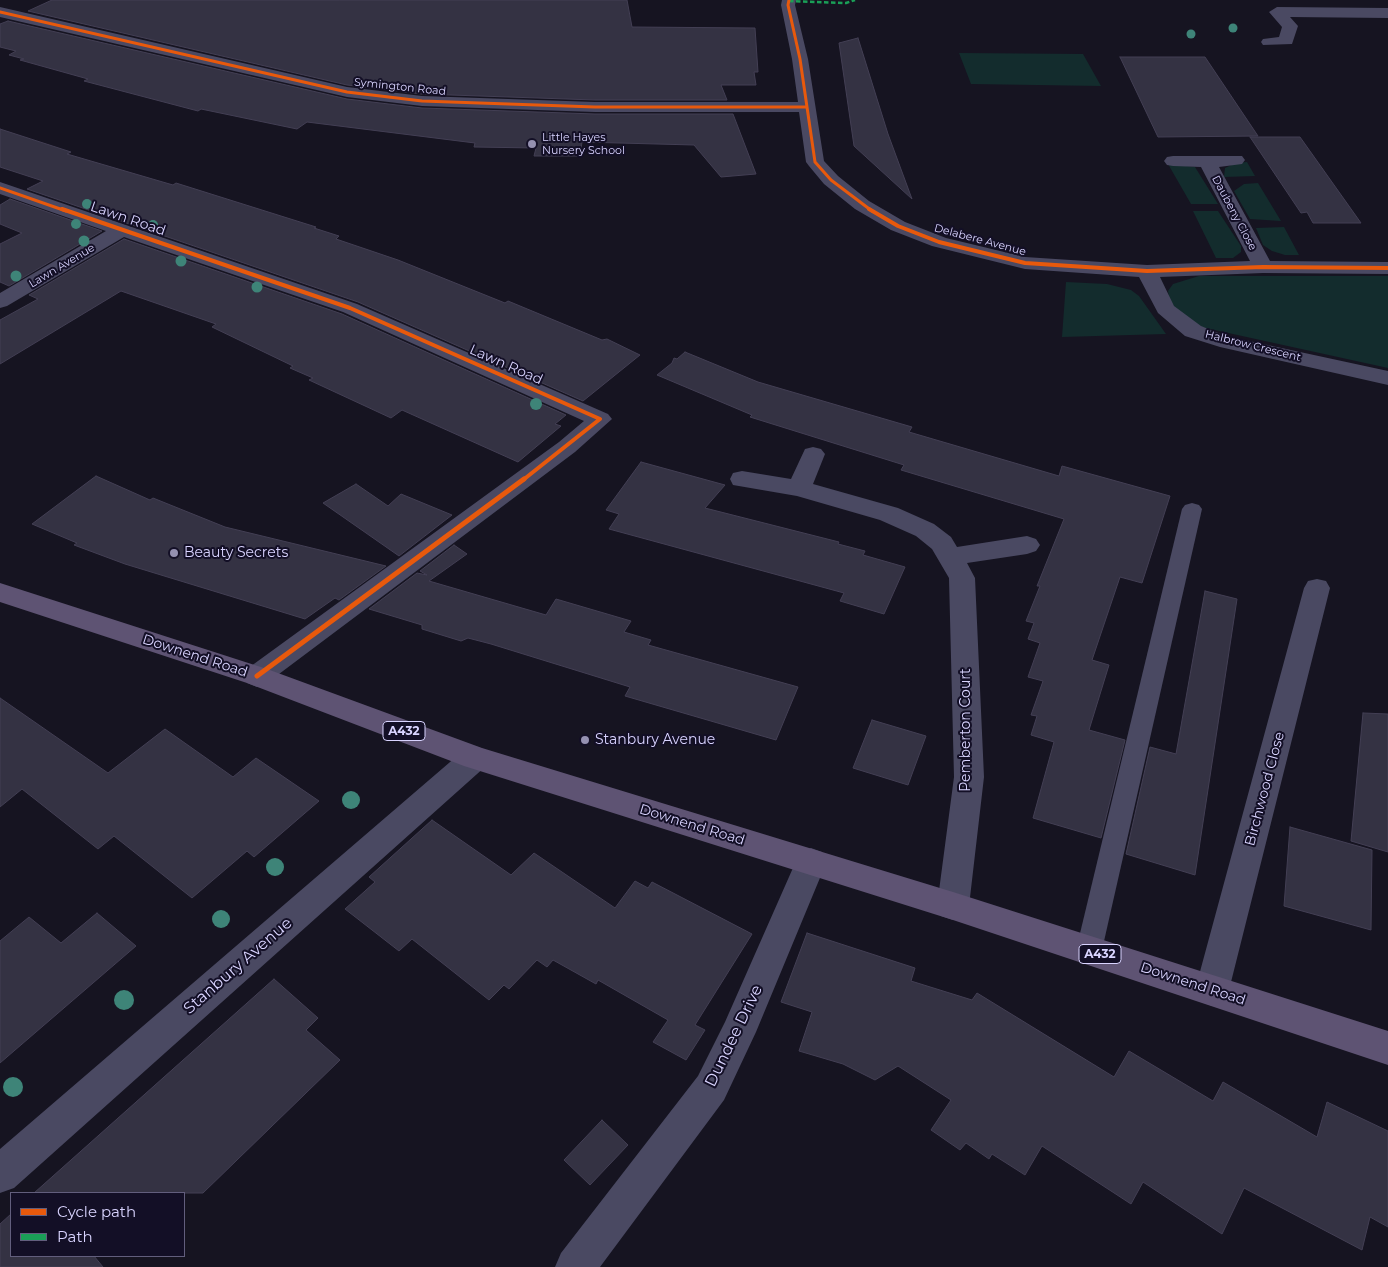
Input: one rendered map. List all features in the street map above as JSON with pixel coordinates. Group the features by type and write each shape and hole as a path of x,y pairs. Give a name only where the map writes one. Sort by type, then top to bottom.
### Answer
{"main road":[{"name":"Downend Road","path":"0,592 258,676 475,758 953,906 1388,1048"}],"street":[{"name":"Delabere Avenue","path":"789,0 788,5 800,58 806,107 816,162 831,180 862,205 898,226 939,242 1025,263 1147,271 1263,267 1388,268"},
{"name":"Symington Road","path":"0,12 347,92 403,99 494,105 806,107"},
{"path":"1269,42 1286,41 1290,26 1277,12 1388,13"},
{"path":"1207,162 1236,160"},
{"name":"Daubeny Close","path":"1173,161 1207,162 1263,267"},
{"name":"Lawn Road","path":"0,188 350,308 600,419 567,447 258,676"},
{"name":"Lawn Avenue","path":"0,302 123,229"},
{"name":"Halbrow Crescent","path":"1147,271 1165,309 1193,331 1220,340 1388,378"},
{"path":"799,488 813,454"},
{"name":"Pemberton Court","path":"742,479 799,488 889,514 925,530 942,543 962,578 969,777 953,906"},
{"path":"951,557 1027,545"},
{"name":"Birchwood Close","path":"1212,990 1317,588"},
{"name":"Stanbury Avenue","path":"0,1174 475,758"},
{"name":"Dundee Drive","path":"574,1267 711,1088 738,1032 811,861"}],"lane":[{"path":"1089,950 1192,509"}],"green space":[{"path":"959,53 1083,54 1101,86 971,84"},
{"path":"1247,162 1255,176 1224,177 1225,168 1236,163"},
{"path":"1168,164 1195,167 1218,204 1191,204"},
{"path":"1258,183 1281,221 1250,219 1234,191 1244,184"},
{"path":"1193,211 1218,211 1241,246 1241,252 1233,258 1216,258"},
{"path":"1284,227 1299,255 1285,255 1272,251 1263,245 1256,228"},
{"path":"1199,276 1388,276 1388,368 1201,327 1170,304 1168,291 1173,284"},
{"path":"1066,282 1107,284 1131,290 1139,296 1166,334 1062,337"}],"building":[{"path":"52,0 627,0 632,27 755,28 758,72 754,72 756,85 721,85 727,100 595,100 422,94 347,85 28,11"},
{"path":"8,21 347,99 422,108 595,114 733,114 756,174 721,177 694,145 582,142 580,156 534,156 536,148 474,147 475,143 307,122 297,129 201,109 198,111 84,81 88,79 20,60 24,59 9,55 16,51 0,47 0,24"},
{"path":"858,38 888,134 912,199 854,146 839,43"},
{"path":"1120,57 1205,57 1258,136 1158,137"},
{"path":"0,129 71,152 67,154 173,185 176,183 316,227 314,228 339,236 336,239 398,260 505,303 508,301 602,340 607,339 640,355 583,401 358,302 27,189 43,181 0,167"},
{"path":"1250,137 1300,137 1361,223 1313,223 1307,212 1301,213"},
{"path":"10,199 102,231 9,286 0,282 0,244 22,233 0,224 0,205"},
{"path":"124,239 342,314 566,415 555,424 561,426 518,462 402,410 391,418 309,380 313,378 290,368 293,366 212,327 216,324 121,291 0,364 0,320 38,299 29,295"},
{"path":"685,352 758,382 912,427 909,432 1059,476 1062,466 1170,496 1142,583 1120,577 1092,660 1109,665 1089,730 1125,740 1101,838 1033,818 1054,742 1031,735 1037,716 1031,715 1043,681 1028,677 1040,643 1028,639 1034,623 1026,621 1040,586 1037,586 1064,519 901,470 904,465 750,417 752,415 657,375 672,363 674,358 677,359"},
{"path":"641,462 725,485 705,508 839,542 838,544 865,551 863,555 905,567 884,614 840,601 844,593 609,529 619,514 606,510"},
{"path":"96,476 150,500 153,498 225,527 386,566 339,600 335,598 305,619 125,564 74,545 77,543 32,524"},
{"path":"356,484 388,506 401,494 452,515 399,556 323,503"},
{"path":"454,545 467,554 429,581 546,615 556,599 631,621 624,632 651,640 648,645 798,687 776,740 625,696 630,687 491,644 468,638 461,641 422,629 422,625 369,609 417,573 427,575 420,571"},
{"path":"1205,591 1237,599 1195,875 1126,854 1150,747 1176,754"},
{"path":"0,698 108,773 165,729 233,777 256,758 319,801 254,857 247,851 192,898 114,836 98,849 22,789 0,807"},
{"path":"1363,713 1388,714 1388,852 1351,841"},
{"path":"872,720 926,736 908,785 853,768"},
{"path":"432,820 511,875 534,853 615,908 635,881 648,888 652,882 752,934 695,1025 705,1030 686,1060 653,1042 668,1020 598,980 596,984 553,960 547,967 537,960 509,989 504,985 489,1000 412,939 399,951 345,909 375,882 369,877"},
{"path":"1290,827 1372,850 1371,930 1284,906"},
{"path":"97,913 136,946 0,1063 0,941 29,917 61,943"},
{"path":"807,933 915,968 911,981 972,1000 977,993 1114,1077 1129,1051 1213,1101 1223,1082 1317,1137 1327,1102 1388,1131 1388,1227 1370,1217 1362,1250 1244,1188 1222,1234 1143,1182 1131,1204 1042,1146 1025,1175 992,1154 989,1159 966,1143 960,1150 931,1130 951,1100 898,1066 875,1080 843,1064 799,1051 812,1012 781,1002"},
{"path":"274,979 318,1018 306,1030 340,1060 203,1193 35,1192"},
{"path":"602,1120 628,1145 590,1185 564,1160"},
{"path":"10,1215 10,1257 95,1257 103,1267 0,1267 0,1224"}],"marked path":[{"path":"789,1 846,3 855,0"}],"cycle path":[{"path":"789,0 788,5 800,59 815,162 831,180 862,205 898,226 939,242 1025,263 1147,271 1263,267 1388,268"},
{"path":"0,12 347,92 422,101 595,107 806,107"},
{"path":"0,188 350,308 600,419 567,447 257,676"}],"place":[{"name":"Little Hayes Nursery School","path":"532,144"},
{"name":"Beauty Secrets","path":"174,553"},
{"name":"Stanbury Avenue","path":"585,740"}]}
